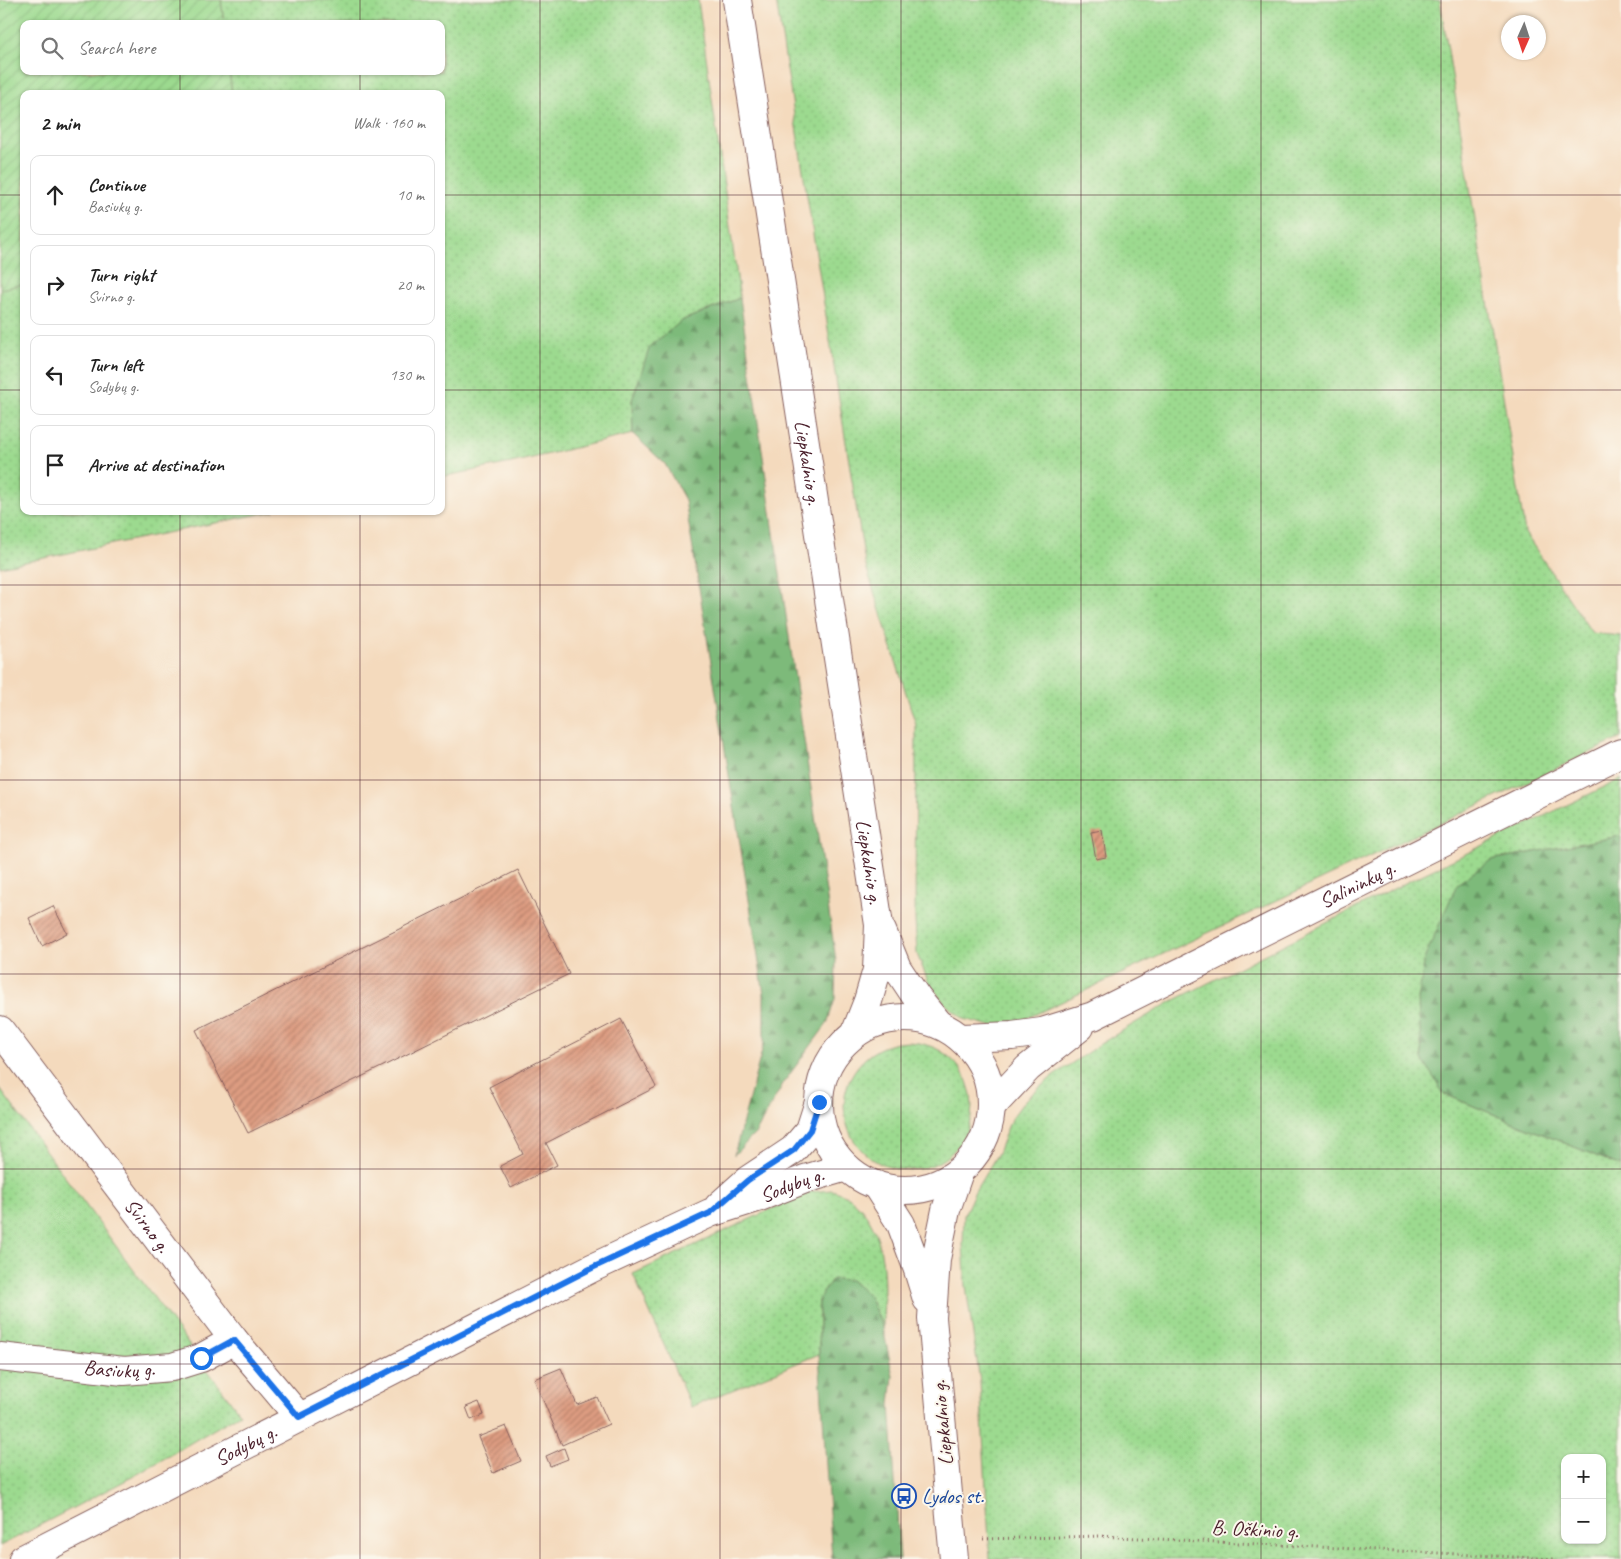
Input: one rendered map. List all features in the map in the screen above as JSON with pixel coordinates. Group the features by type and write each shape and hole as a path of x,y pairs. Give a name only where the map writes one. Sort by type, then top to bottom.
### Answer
{"main road":[{"name":"Liepkalnio g.","path":"737,0 879,925"},
{"name":"Salininkų g.","path":"962,1038 1012,1036 1042,1032 1093,1016 1621,754"},
{"path":"879,925 897,968 917,998 938,1024"},
{"path":"856,1034 877,970 879,925"},
{"name":"Salininkų g.","path":"992,1106 1028,1068 1093,1016"},
{"path":"896,1018 917,1019 938,1024 962,1038 974,1052 984,1069 990,1087 992,1106 989,1125 982,1143 972,1159 959,1172 940,1183 919,1189 897,1190 876,1185 860,1178 846,1167 831,1148 822,1125 819,1102 822,1082 829,1064 840,1047 856,1034 874,1024 896,1018"},
{"name":"Svirno g.","path":"0,1030 234,1340 299,1417"},
{"name":"Sodybų g.","path":"710,1213 748,1180 794,1150 810,1130 819,1102"},
{"name":"Sodybų g.","path":"23,1559 592,1268 710,1213 757,1198 805,1179 846,1167"},
{"path":"932,1318 936,1259 946,1210 959,1172"},
{"path":"876,1185 901,1224 918,1270 932,1318"},
{"name":"Liepkalnio g.","path":"932,1318 953,1549"},
{"name":"Basiukų g.","path":"0,1357 124,1371 172,1367 201,1358 234,1340"}],"path":[{"name":"B. Oškinio g.","path":"953,1549 1100,1536 1555,1559"}],"green space":[{"path":"0,0 221,0 224,20 20,20 20,75 230,75 231,90 20,90 20,285 0,289"},
{"path":"221,0 698,0 740,298 683,320 632,400 633,434 511,463 445,476 445,90 231,90 230,75 445,75 445,20 224,20"},
{"path":"776,0 1440,0 1525,533 1592,633 1621,636 1621,738 1019,1022 991,1026 964,1019 944,1003 928,981 917,954 915,920 916,725 865,563"},
{"path":"20,285 20,515 254,515 0,567 0,289"},
{"path":"740,298 836,961 835,999 827,1024 784,1082 755,1134 734,1155 764,1043 764,994 685,500 665,464 633,434 632,400 650,346 683,320"},
{"path":"1621,779 1621,836 1491,860 1444,1094 1621,1166 1621,1559 990,1559 980,1382 966,1287 963,1245 964,1215 975,1191 998,1153 1011,1119 1025,1100 1052,1077 1100,1044 1167,1004 1411,880"},
{"path":"1621,836 1621,1166 1444,1094 1422,1059 1418,1000 1425,957 1457,884 1491,860"},
{"path":"908,1042 921,1043 933,1047 944,1052 954,1060 962,1070 967,1081 971,1093 971,1119 967,1131 962,1142 954,1152 944,1160 933,1165 921,1169 908,1170 895,1169 883,1165 872,1160 862,1152 854,1142 849,1131 845,1119 844,1106 845,1093 849,1081 854,1070 862,1060 872,1052 883,1047 895,1043"},
{"path":"0,1089 240,1414 136,1475 0,1546"},
{"path":"832,1190 848,1197 863,1210 872,1225 878,1241 884,1275 883,1328 869,1296 851,1280 819,1299 819,1354 691,1407 633,1274 808,1192"},
{"path":"832,1279 851,1280 869,1296 883,1328 893,1376 890,1404 900,1559 832,1559 819,1354 819,1299"}],"building":[{"path":"1102,830 1106,857 1096,859 1091,832"},
{"path":"518,870 569,974 248,1133 196,1030"},
{"path":"53,906 67,933 42,946 29,918"},
{"path":"621,1019 656,1087 546,1143 557,1165 511,1188 500,1166 523,1154 489,1087"},
{"path":"561,1368 577,1405 597,1397 609,1424 562,1445 534,1379"},
{"path":"479,1402 484,1415 471,1420 466,1407"},
{"path":"506,1426 521,1461 493,1473 478,1437"},
{"path":"564,1448 568,1459 550,1466 546,1456"}],"place":[{"name":"Lydos st.","path":"904,1496"}],"route":[{"path":"201,1358 234,1340 299,1417 592,1268 710,1213 748,1180 794,1150 810,1130 819,1102"}]}
